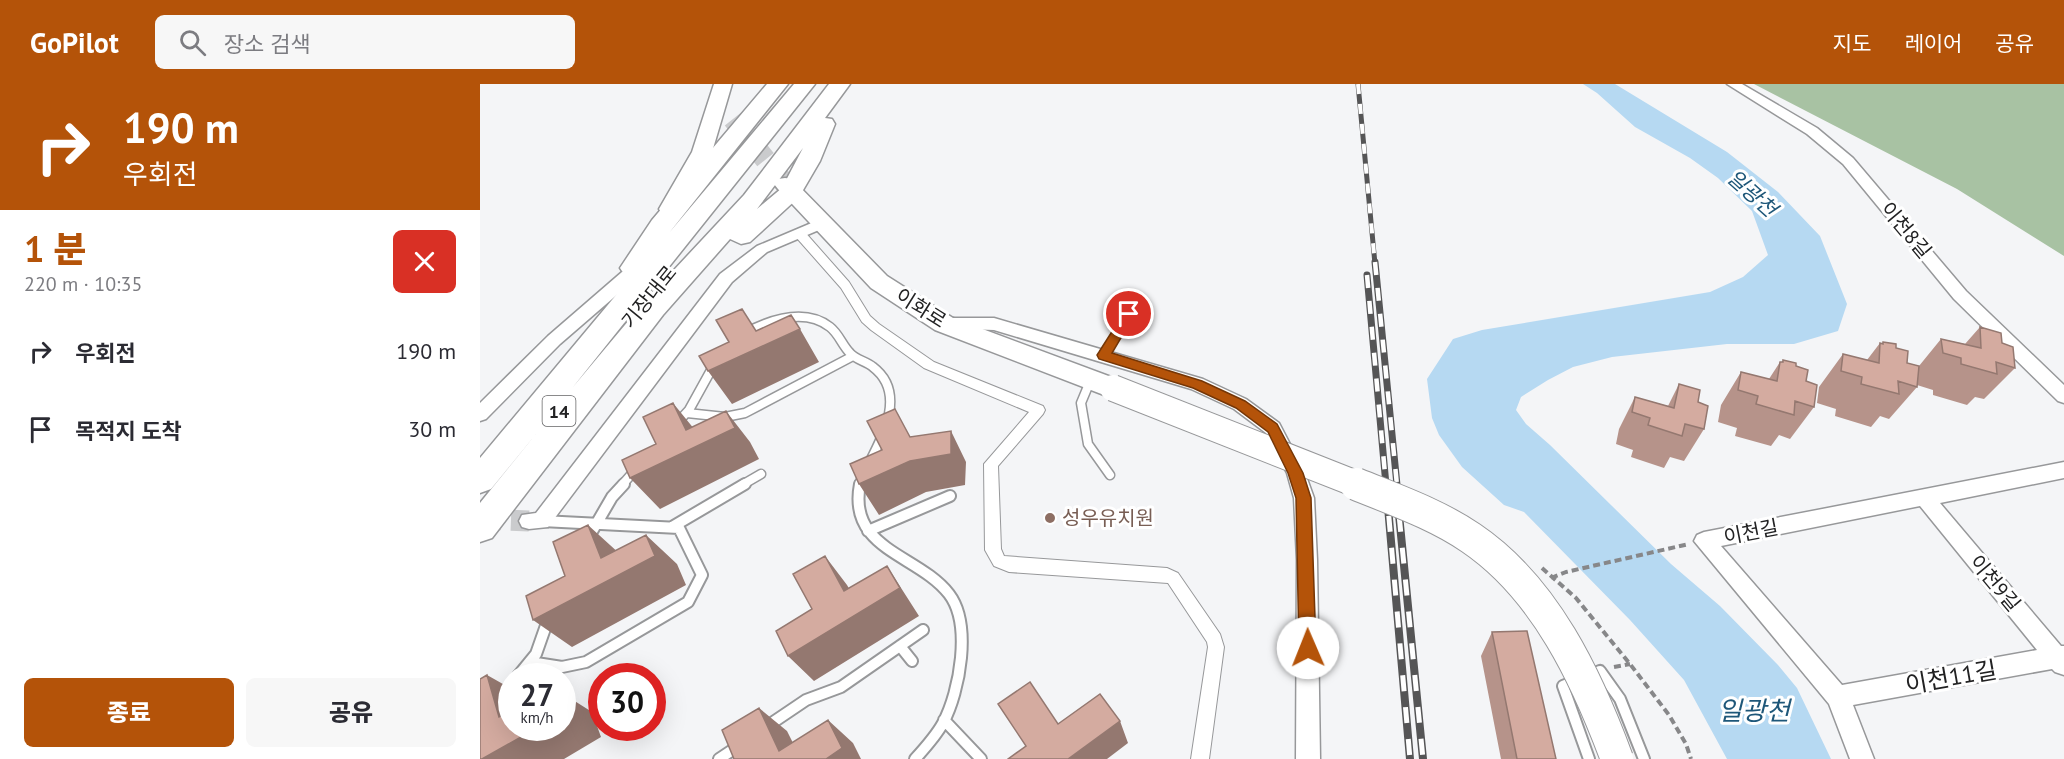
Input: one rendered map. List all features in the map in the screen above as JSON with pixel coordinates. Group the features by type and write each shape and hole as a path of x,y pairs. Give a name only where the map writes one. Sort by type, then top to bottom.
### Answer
{"main road":[{"path":"661,226 778,84"},
{"name":"기장대로","path":"480,511 763,147 805,84"},
{"name":"기장대로","path":"480,480 819,84"},
{"path":"654,308 706,268 788,188 808,161 842,84"},
{"path":"480,528 654,308 752,200 842,84"},
{"path":"480,459 607,311 661,226 702,152 721,92"},
{"path":"721,92 733,119"},
{"name":"이화로","path":"788,188 810,228 879,282 944,324 1322,469 1426,514 1474,542 1499,561 1543,612 1566,644 1590,691 1617,759"}],"street":[{"name":"이천8길","path":"1733,84 1812,131 1848,161 1960,295 2064,396"},
{"path":"535,521 726,278 762,249 810,228 866,319 874,327 929,365 1038,410 991,464 993,550 999,561 1009,565 1167,575 1173,578 1214,639 1216,647 1200,759"},
{"path":"480,414 554,340 628,276"},
{"path":"944,324 994,324 1197,384 1240,404 1273,428 1296,473 1304,498 1308,759"},
{"name":"이천길","path":"1862,759 1838,697 1704,541 2064,470"},
{"name":"이천9길","path":"1925,499 2062,660"},
{"name":"이천11길","path":"1838,697 2062,660"}],"lane":[{"path":"1104,355 1129,314"},
{"path":"732,342 772,321 795,317 816,319 830,326 853,356 874,367 886,380 892,396 890,415 861,476 857,496 860,515 878,544 935,580 952,599 960,625 960,664 956,691 944,720 915,759"},
{"path":"687,413 725,417 745,413 853,356"},
{"path":"672,430 687,413 718,357"},
{"path":"1102,383 1081,403 1088,444 1110,475"},
{"path":"581,550 612,497 642,464"},
{"path":"672,527 761,474"},
{"path":"868,531 950,496"},
{"path":"535,521 598,522 679,528 702,575 688,602 586,662 562,667 530,662 536,654 554,604"},
{"path":"719,759 806,700 841,687 923,630"},
{"path":"900,646 912,661"},
{"path":"1588,759 1563,686 1600,671 1620,699 1644,759"},
{"path":"944,720 981,759"}],"path":[{"path":"1551,578 1566,572 1688,544"},
{"path":"1537,564 1576,598 1630,664 1669,715 1686,744 1691,759"}],"green space":[{"path":"1754,84 2064,84 2064,256 1957,189"}],"water":[{"name":"일광천","path":"1583,84 1615,84 1727,152 1778,192 1820,236 1847,304 1838,331 1794,344 1727,344 1612,357 1573,367 1521,397 1516,410 1526,424 1671,564 1720,606 1778,665 1797,688 1831,759 1727,759 1684,680 1630,620 1524,512 1504,505 1462,467 1439,435 1432,418 1427,379 1453,339 1482,330 1710,292 1743,277 1768,255 1752,211 1718,178 1690,158 1635,127 1597,93"}],"building":[{"path":"742,309 756,331 791,315 800,329 708,371 699,356 729,342 716,320"},
{"path":"1980,327 2001,333 2002,343 2013,347 2015,368 1996,362 1997,374 1961,364 1961,358 1943,353 1941,339 1981,348"},
{"path":"1883,342 1896,344 1896,348 1908,351 1907,363 1919,366 1917,387 1898,381 1899,394 1861,384 1862,377 1841,371 1843,354 1879,363 1880,343 1883,344"},
{"path":"1783,360 1796,363 1796,366 1808,370 1806,381 1817,385 1814,407 1795,401 1794,415 1756,404 1758,396 1738,390 1741,372 1777,381 1780,362"},
{"path":"1679,384 1700,390 1698,402 1708,406 1704,429 1685,424 1682,436 1648,425 1650,418 1632,412 1635,397 1674,408"},
{"path":"673,403 686,430 726,411 735,428 630,478 622,460 656,444 643,417"},
{"path":"895,409 910,437 951,431 951,454 910,461 859,484 850,464 882,450 867,421"},
{"path":"588,525 601,558 646,535 655,556 533,620 526,596 565,576 553,542"},
{"path":"825,556 844,591 887,566 900,588 788,656 776,631 812,609 793,574"},
{"path":"1527,631 1556,759 1517,759 1492,632"},
{"path":"487,675 498,714 498,741 514,741 482,759 480,759 480,679"},
{"path":"1030,682 1058,724 1100,694 1120,721 1068,759 1008,759 1026,746 998,704"},
{"path":"759,708 779,751 828,720 842,748 826,759 734,759 722,730"}],"tunnel":[{"path":"733,119 785,184"},
{"path":"480,519 529,521"}],"railway":[{"path":"1358,84 1375,264"},
{"path":"1375,262 1397,485"},
{"path":"1367,275 1386,485"},
{"path":"1386,484 1410,759"},
{"path":"1396,484 1423,759"}],"place":[{"name":"성우유치원","path":"1050,518"}],"route":[{"path":"1129,314 1104,355 1197,384 1240,404 1273,428 1296,473 1304,498 1308,648"}]}
